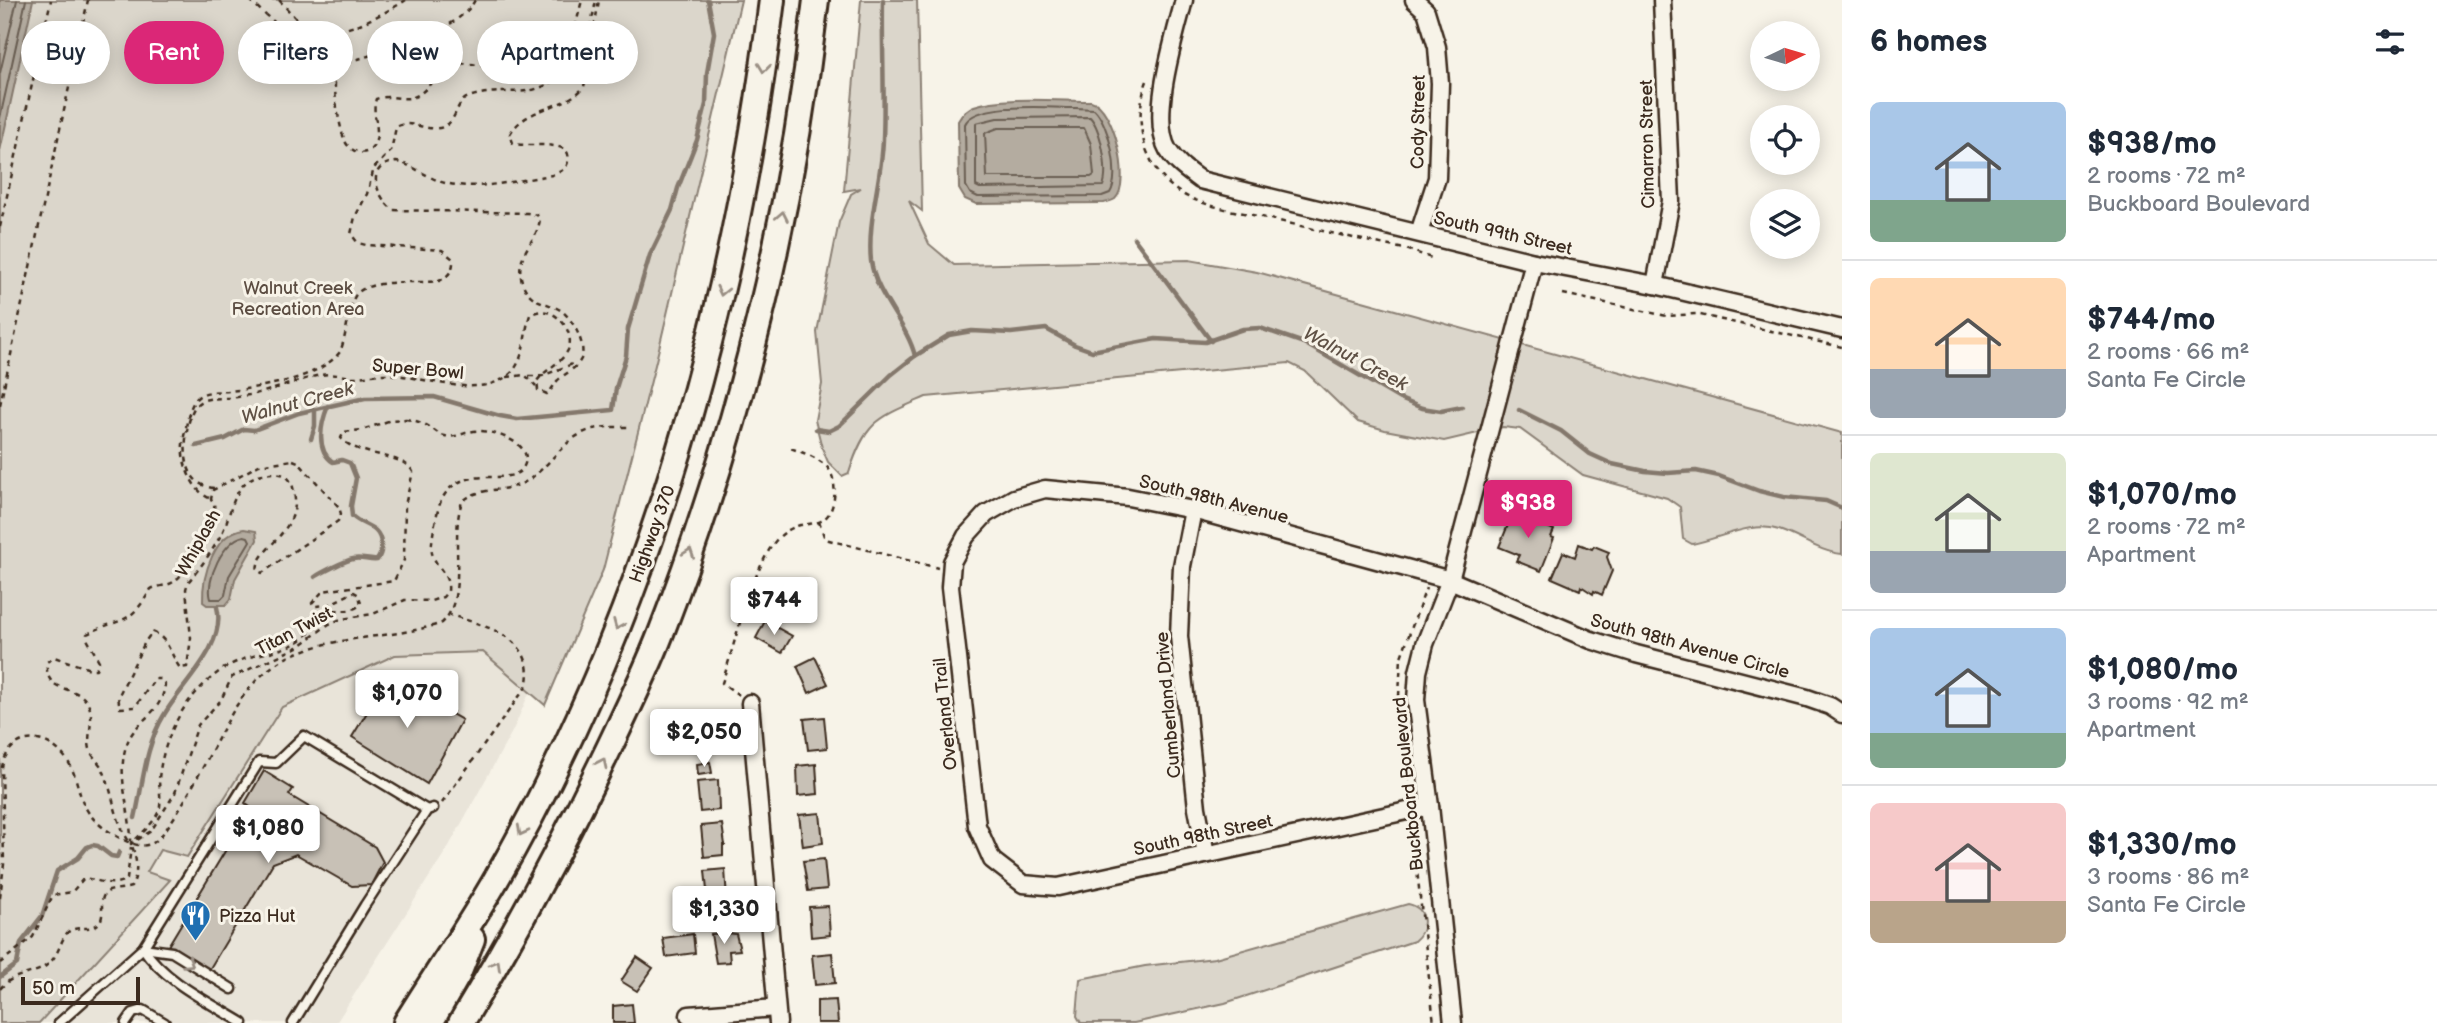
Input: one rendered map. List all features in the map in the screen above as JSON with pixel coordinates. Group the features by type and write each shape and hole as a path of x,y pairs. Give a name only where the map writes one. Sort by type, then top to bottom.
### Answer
{"highway":[{"name":"Highway 370","path":"406,1023 494,883 526,823 594,682 627,601 674,470 708,351 732,250 762,82 772,0"},
{"path":"461,1023 542,883 588,792 660,634 704,513 741,394 775,257 794,155 814,5"},
{"path":"430,1023 458,974 494,883"}],"street":[{"name":"South 99th Street","path":"1184,0 1171,51 1161,110 1162,130 1167,149 1200,180 1534,262 1656,285 1842,329"},
{"name":"Cimarron Street","path":"1656,285 1671,201 1662,0"},
{"name":"Cody Street","path":"1419,233 1437,178 1440,131 1437,47 1420,6"},
{"name":"Buckboard Boulevard","path":"1453,1023 1416,700 1418,672 1424,644 1450,580 1534,262"},
{"name":"South 98th Avenue","path":"951,567 966,536 986,514 1014,498 1045,489 1128,497 1193,510 1450,580"},
{"name":"Cumberland Drive","path":"1193,510 1182,566 1179,636 1197,808 1206,854"},
{"name":"Overland Trail","path":"951,567 952,610 977,826 992,860"},
{"name":"South 98th Avenue Circle","path":"1450,580 1591,640 1807,698 1830,706 1842,714"},
{"path":"689,1015 777,1016 750,703"},
{"name":"South 98th Street","path":"992,860 1023,884 1058,887 1430,806"}],"lane":[{"path":"59,1023 143,948 259,762 276,763 304,736 430,809 365,905 293,1023"},
{"path":"143,948 172,952 232,989"},
{"path":"143,948 151,961 189,990 243,1023"},
{"path":"126,1023 133,1013 143,1010 165,1023"}],"path":[{"path":"0,227 51,0"},
{"path":"0,405 88,0"},
{"path":"250,0 277,21"},
{"path":"279,0 298,21"},
{"path":"353,26 389,11 406,0"},
{"path":"475,0 472,6 424,38 346,62 340,69 334,86 345,142 353,150 361,153 369,151 375,143 376,99 383,96 408,98 419,95 445,68 455,64 536,73 549,68 564,55 572,39 582,0"},
{"path":"211,499 201,494 197,488 188,474 183,456 187,421 197,398 206,393 265,385 317,370 340,352 353,300 360,289 374,284 439,281 452,269 453,260 448,252 366,246 354,240 351,234 367,194 372,173 391,151 393,131 400,124 437,129 444,127 455,117 461,101 467,97 510,90 524,91 552,82 583,51 598,0"},
{"path":"529,376 541,393 547,394 580,360 582,351 578,334 568,317 560,310 533,298 523,283 520,267 522,256 537,231 540,219 537,215 393,210 376,188 377,174 387,165 402,163 429,178 463,186 552,175 562,171 567,165 567,152 545,143 519,146 513,143 510,134 517,125 535,113 578,95 584,87 598,0"},
{"path":"1149,78 1140,110 1147,151 1164,178 1188,197 1223,208 1409,250 1434,259"},
{"path":"1563,294 1667,316 1696,314 1842,347"},
{"path":"507,377 519,362 530,314 543,310 554,313 569,336 570,344 561,360 540,376 536,386"},
{"name":"Super Bowl","path":"216,488 202,485 193,478 186,459 186,434 190,417 193,408 204,399 253,394 321,375 355,377 387,374 466,387 494,383 520,374 540,376 580,360"},
{"name":"Titan Twist","path":"406,419 426,424 447,437 481,430 520,444 526,459 519,472 505,476 466,478 457,482 443,497 431,543 437,563 448,579 448,591 443,597 431,601 405,600 373,614 341,619 328,624 298,647 232,677 221,700 198,725 175,793 151,831 131,844 152,823 160,808 159,781 164,752 192,697 214,675 232,664 295,645 306,637 324,612 352,610 361,604 359,595 354,592 328,605 315,606 312,603 323,591 389,583 394,581 401,570 404,560 405,505 413,472 405,463 350,448 341,440 344,432 406,419"},
{"path":"0,898 4,864 2,767 10,747 18,742 45,742 62,753 73,771 86,808 93,819 131,844 149,845 163,835 238,703 273,666 313,648 442,623 450,615 456,588 457,525 462,502 474,494 510,489 523,484 546,467 577,436 589,430 628,427"},
{"path":"750,703 722,683 761,565 779,537 789,529 819,522 829,515 833,505 832,478 828,468 806,454 790,448"},
{"name":"Whiplash","path":"293,460 298,462 339,507 341,514 338,521 262,573 257,567 259,560 280,538 297,503 292,484 286,476 274,472 256,476 241,486 221,534 188,582 186,589 191,638 187,667 180,668 167,644 159,634 152,632 118,697 120,708 135,707 155,679 162,679 165,684 164,694 154,713 135,728 127,743 122,769 132,832 131,844 122,832 104,770 90,749 91,717 86,701 80,695 56,686 47,669 47,662 54,657 96,669 99,661 87,639 88,634 126,620 136,612 151,589 171,584 179,578 213,523 216,510 211,499 212,492 259,465 293,460"},
{"path":"819,522 824,537 830,540 951,567"},
{"path":"430,809 449,797 526,687 529,678 521,650 510,640 495,629 450,615"},
{"path":"119,820 124,825 129,821"},
{"path":"1412,828 1434,1023"},
{"path":"132,832 135,836 141,834"},
{"path":"0,963 33,937 53,895 72,892 84,878 104,883 120,883 127,878 131,844"},
{"path":"0,989 16,975 43,968 50,963 58,954 67,934 73,929 94,927 98,924 103,914 104,895 109,891 131,887 134,882 135,860 131,844"}],"shaded area":[{"path":"567,607 513,730 449,846 336,1023 3,1023 253,693"}],"green space":[{"name":"Walnut Creek Recreation Area","path":"0,0 741,0 656,361 603,570 545,705 483,652 395,655 282,707 187,857 160,850 147,872 170,880 39,1023 0,1023"},
{"path":"861,0 917,0 922,211 909,201 929,244 954,265 1189,260 1257,272 1842,433 1842,554 1779,530 1758,527 1692,544 1683,539 1680,507 1667,498 1583,475 1520,429 1503,427 1444,441 1385,430 1358,422 1305,371 1289,363 926,397 896,410 876,423 861,442 849,473 842,476 828,462 815,420 822,384 817,332 839,222 851,194 861,188 844,191"},
{"path":"1408,904 1419,910 1424,920 1422,931 1414,941 1225,1003 1134,1023 1081,1023 1077,1016 1080,979 1145,966 1215,958"}],"water":[{"path":"0,0 33,0 28,21 21,21 21,55 0,151"},
{"path":"1000,101 1091,101 1107,116 1118,146 1122,178 1120,191 1115,199 1104,203 976,204 965,199 959,189 958,121 966,110"},
{"path":"244,529 256,531 257,540 235,579 231,599 226,605 207,605 203,602 203,591 212,557 225,538"}],"building":[{"path":"1514,510 1554,530 1551,537 1554,538 1541,571 1516,561 1519,555 1499,547"},
{"path":"1579,544 1609,552 1607,557 1612,571 1602,595 1594,591 1593,594 1581,586 1580,590 1552,578 1563,552 1575,557"},
{"path":"765,621 792,636 782,653 756,638"},
{"path":"815,657 828,684 809,693 797,666"},
{"path":"388,678 462,720 427,784 352,737"},
{"path":"824,717 827,748 808,750 804,719"},
{"path":"710,762 712,773 698,775 697,764"},
{"path":"816,764 818,794 798,796 797,766"},
{"path":"264,771 293,789 289,795 375,847 383,862 371,885 352,886 296,854 273,863 209,970 168,946 251,808 245,803"},
{"path":"718,780 719,810 700,812 697,782"},
{"path":"820,813 823,843 803,846 799,815"},
{"path":"722,824 725,845 723,855 704,857 701,826"},
{"path":"824,859 827,889 808,891 803,861"},
{"path":"725,869 727,899 708,900 705,871"},
{"path":"828,906 830,935 811,937 809,907"},
{"path":"693,934 695,953 666,957 663,938"},
{"path":"711,934 736,934 740,950 729,951 730,962 716,963"},
{"path":"832,953 835,983 815,985 812,955"},
{"path":"637,957 653,968 637,991 621,981"},
{"path":"836,1000 838,1023 817,1023 817,1001"},
{"path":"632,1004 634,1023 613,1023 613,1006"}],"waterway":[{"name":"Walnut Creek","path":"196,446 225,439 244,429 254,430 299,413 365,398 434,397 517,419 613,410 616,388 626,356 628,329 650,255 672,210 697,140 706,104 707,73 714,33 708,0"},
{"path":"883,0 883,139 871,230 871,261 879,286 915,356"},
{"path":"1134,238 1211,341"},
{"name":"Walnut Creek","path":"816,429 829,431 839,426 891,375 915,356 949,335 972,331 1011,333 1046,329 1092,351 1156,339 1205,342 1243,329 1260,328 1304,343 1400,399 1422,408 1441,411 1462,407"},
{"path":"315,577 350,560 377,560 381,551 378,533 352,516 356,478 350,463 342,460 333,462 324,451 321,436 328,406"},
{"path":"311,439 315,426 315,409"},
{"name":"Walnut Creek","path":"1519,410 1561,431 1590,454 1612,464 1668,473 1696,471 1719,476 1759,491 1784,497 1826,501 1842,508"},
{"path":"135,818 153,739 164,715 209,650 218,622 217,607"},
{"path":"0,977 17,964 21,943 42,916 57,871 92,845 98,846 111,856 117,857 119,852"}],"place":[{"name":"Pizza Hut","path":"196,943"}]}
